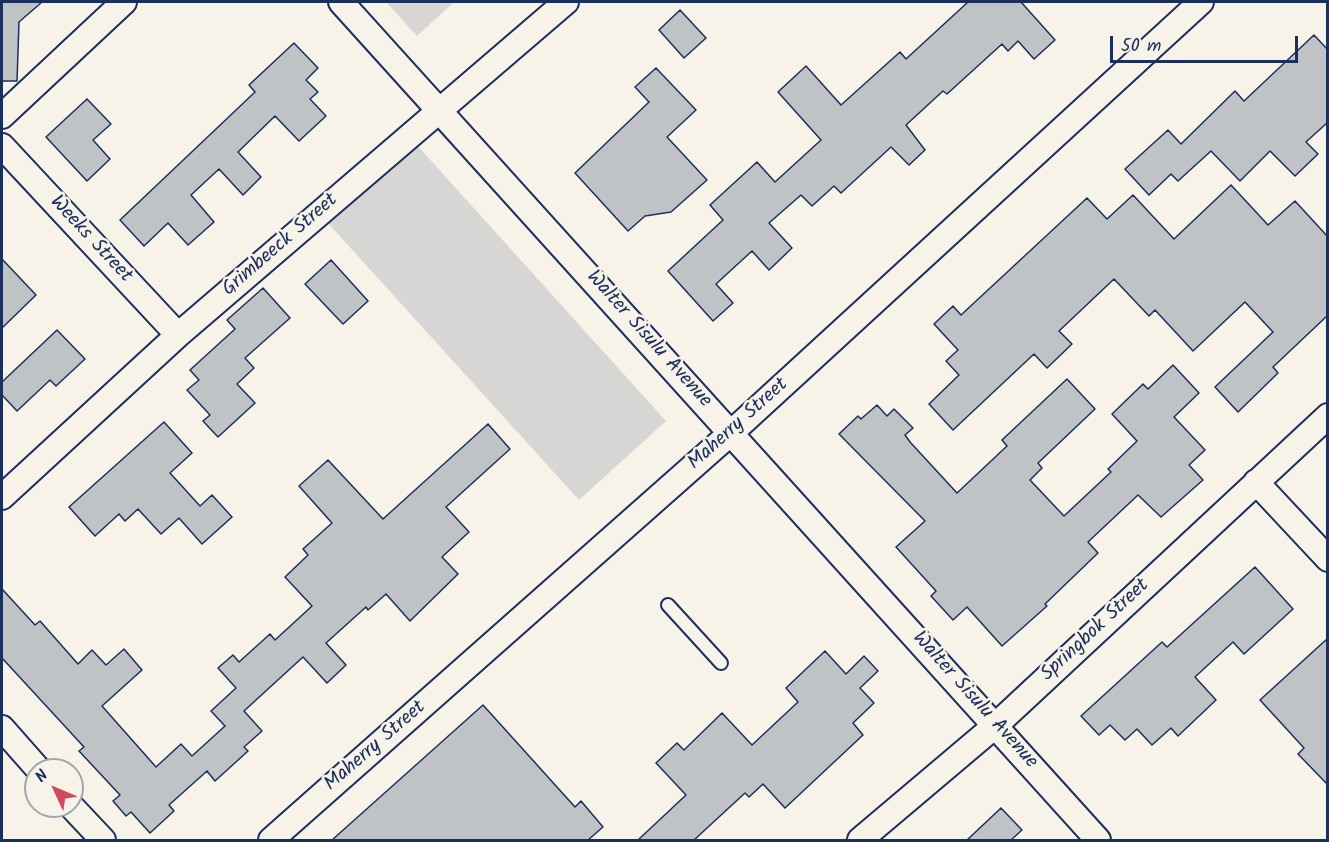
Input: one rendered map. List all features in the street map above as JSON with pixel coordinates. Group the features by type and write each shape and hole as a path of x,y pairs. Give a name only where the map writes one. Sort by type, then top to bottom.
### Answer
{"street":[{"path":"2,116 124,2"},
{"name":"Walter Sisulu Avenue","path":"341,2 437,111 732,432 1098,840"},
{"name":"Grimbeeck Street","path":"2,497 178,335 566,2"},
{"name":"Maherry Street","path":"271,840 732,432 1201,2"},
{"name":"Weeks Street","path":"2,146 178,335"},
{"name":"Springbok Street","path":"860,840 996,725 1328,416"},
{"path":"1256,482 1328,559"},
{"path":"2,729 28,758"},
{"path":"83,818 103,840"}],"lane":[{"path":"668,605 721,663"}],"shaded area":[{"path":"386,2 454,2 417,36"},
{"path":"415,143 666,421 579,500 327,222"}],"building":[{"path":"2,2 42,2 19,22 17,81 2,81"},
{"path":"968,2 1021,2 1055,40 1034,59 1018,41 1008,51 1002,44 947,94 943,91 906,125 925,150 909,165 891,147 841,193 834,186 812,206 801,195 769,223 792,248 769,270 752,251 716,284 733,303 713,321 668,271 723,220 710,205 757,162 775,182 821,140 778,92 806,66 841,105 900,52 906,59"},
{"path":"680,10 706,38 684,58 659,30"},
{"path":"1314,35 1328,50 1328,122 1306,142 1318,154 1295,176 1270,151 1240,181 1211,151 1178,181 1171,174 1149,195 1125,169 1168,130 1181,144 1235,91 1244,101"},
{"path":"294,43 318,68 306,80 318,92 310,99 326,116 299,141 275,116 238,152 261,177 243,195 219,169 191,195 214,222 188,245 168,223 144,246 120,220 255,92 249,85"},
{"path":"656,68 696,110 667,137 707,180 671,212 645,216 628,231 575,173 649,102 635,87"},
{"path":"87,99 111,124 93,140 110,159 87,181 46,137"},
{"path":"1231,185 1268,225 1295,201 1328,237 1327,316 1273,367 1278,373 1238,412 1215,387 1273,332 1245,302 1193,351 1155,310 1149,316 1114,279 1059,331 1072,344 1047,368 1034,354 953,430 929,404 959,375 946,361 958,350 934,324 953,306 961,315 1087,198 1107,219 1133,195 1174,239"},
{"path":"2,259 36,295 2,328"},
{"path":"331,260 368,301 343,324 305,284"},
{"path":"263,288 290,318 245,358 254,368 237,384 255,403 218,437 203,421 210,415 187,390 199,380 190,370 235,329 227,320"},
{"path":"57,330 85,359 56,386 50,380 17,411 2,395 2,382"},
{"path":"1173,365 1199,393 1174,417 1205,450 1189,465 1203,480 1161,517 1138,495 1088,542 1098,553 1045,604 1047,606 1002,646 967,607 953,620 931,596 936,591 896,547 925,521 839,434 858,416 861,419 877,405 887,416 894,409 913,428 905,435 910,442 957,493 1007,446 1002,440 1067,379 1095,409 1038,463 1042,468 1030,480 1064,516 1111,472 1108,469 1137,441 1112,414 1143,384 1148,389"},
{"path":"164,422 192,453 170,473 200,506 212,495 232,517 202,544 179,518 161,534 138,509 125,521 119,514 95,536 69,507"},
{"path":"488,424 510,449 446,507 469,532 442,557 458,574 410,621 386,594 368,610 366,607 326,643 346,665 327,683 303,657 244,711 262,731 244,747 248,751 215,781 207,771 169,805 174,811 150,833 131,812 126,816 113,801 120,795 79,751 84,747 2,658 2,589 35,625 40,621 78,664 92,650 106,665 124,649 142,670 102,706 156,767 181,744 192,756 225,726 211,711 236,688 218,668 233,655 239,662 270,634 275,640 312,606 285,577 308,555 303,549 332,523 299,486 328,460 383,519"},
{"path":"1255,567 1293,609 1244,654 1233,642 1195,677 1216,700 1178,736 1171,728 1152,745 1137,729 1125,740 1110,725 1099,735 1081,716 1162,642 1167,647"},
{"path":"1328,638 1328,785 1298,754 1304,748 1260,700"},
{"path":"825,651 846,674 864,656 878,671 860,688 874,703 853,723 863,735 785,808 763,784 749,797 745,793 694,840 638,840 686,795 656,763 677,743 684,750 722,713 752,745 798,702 786,688"},
{"path":"483,705 575,807 581,801 603,827 588,840 332,840"},
{"path":"1001,808 1022,830 1011,840 967,840"}]}
